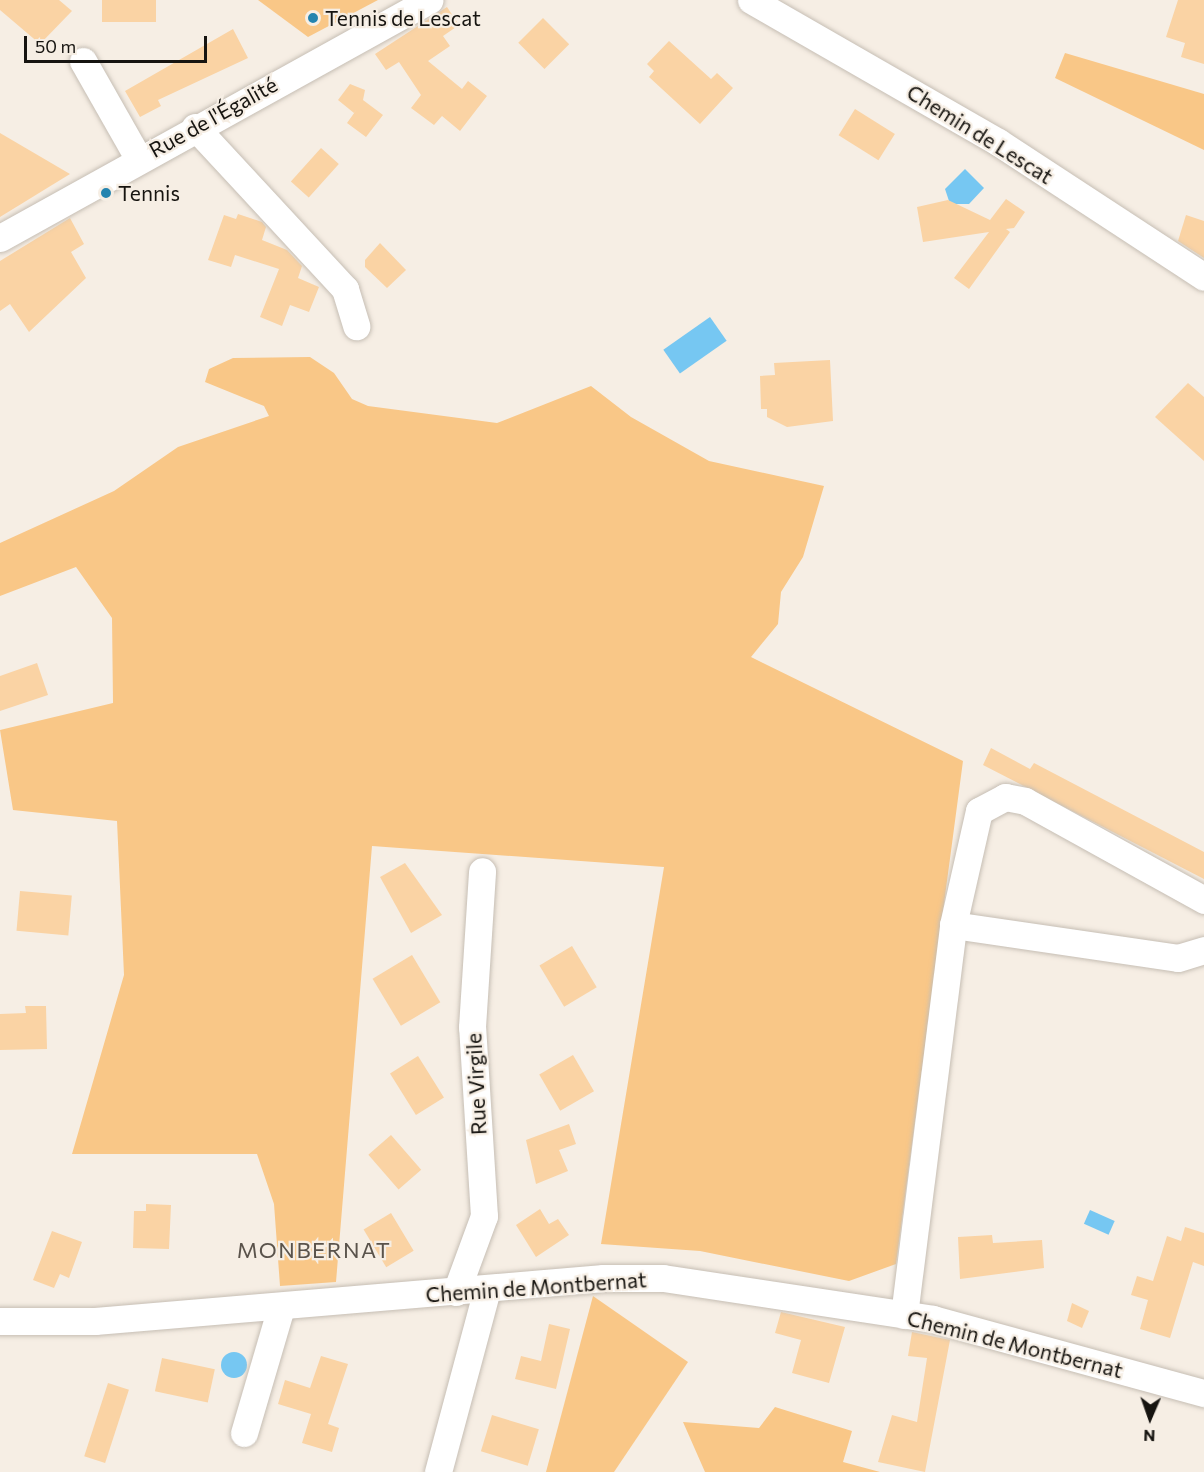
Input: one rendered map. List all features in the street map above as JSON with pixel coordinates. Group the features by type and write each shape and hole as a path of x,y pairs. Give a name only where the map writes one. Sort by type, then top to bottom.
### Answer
{"street":[{"name":"Rue de l'Égalité","path":"0,238 138,158 429,0"},
{"name":"Chemin de Lescat","path":"751,0 998,142 1204,277"},
{"path":"83,61 138,158"},
{"path":"195,127 345,289 356,326"},
{"path":"904,1315 953,925 971,829 979,811 1005,797 1025,801 1204,900"},
{"name":"Rue Virgile","path":"456,1292 484,1216 472,1027 482,871"},
{"path":"953,925 1178,957 1204,950"},
{"name":"Chemin de Montbernat","path":"0,1321 95,1321 487,1289 663,1278 904,1315 1202,1388"},
{"path":"438,1472 487,1289"},
{"path":"244,1433 281,1307"}],"shaded area":[{"name":"Tennis de Lescat","path":"258,0 378,0 308,37"},
{"path":"1065,53 1204,94 1204,150 1055,78"},
{"path":"310,357 334,373 352,399 368,406 497,423 591,386 631,417 709,461 824,486 803,557 781,592 778,624 751,657 963,761 896,1264 849,1281 700,1251 601,1244 664,867 372,846 336,1282 280,1286 274,1204 257,1154 72,1154 124,975 117,821 13,810 0,730 113,703 112,618 76,567 0,596 0,543 114,491 178,447 269,416 264,406 205,382 209,369 233,358"},
{"path":"593,1296 688,1362 614,1472 546,1472"},
{"path":"775,1407 852,1431 843,1462 880,1472 705,1472 683,1422 759,1428"}],"water":[{"path":"965,169 984,188 969,204 950,204 945,189"},
{"path":"710,317 727,341 680,373 663,350"},
{"path":"1090,1210 1115,1221 1109,1235 1084,1224"},
{"path":"234,1352 243,1356 247,1365 243,1374 234,1378 225,1374 221,1365 225,1356"}],"building":[{"path":"0,0 59,0 72,11 40,44 0,10"},
{"path":"102,0 156,0 156,22 102,22"},
{"path":"1178,0 1204,0 1204,64 1181,57 1185,43 1166,37"},
{"path":"447,7 459,25 443,36 450,46 428,61 462,89 468,81 487,96 460,131 442,116 434,125 411,108 421,95 399,62 386,70 375,54"},
{"path":"543,18 569,44 544,69 518,43"},
{"path":"233,29 248,58 158,100 161,106 140,117 125,91"},
{"path":"669,41 711,79 717,73 733,88 700,124 649,77 654,71 647,64"},
{"path":"350,84 365,90 363,100 383,115 366,137 347,123 357,109 354,113 338,100"},
{"path":"855,109 895,134 878,160 839,135"},
{"path":"0,133 70,174 0,217"},
{"path":"321,148 339,164 309,198 291,181"},
{"path":"1006,199 1025,212 1014,228 1006,229 1010,232 969,289 954,278 989,232 923,242 917,207 948,200 990,220"},
{"path":"238,214 262,222 266,227 262,240 287,250 302,266 298,278 319,287 309,312 290,305 282,326 260,317 279,269 235,255 231,267 208,260 224,215 236,219"},
{"path":"1186,215 1204,221 1204,258 1178,241"},
{"path":"70,218 84,244 71,252 86,278 29,332 10,304 0,311 0,261"},
{"path":"380,243 406,270 387,288 365,267 365,260"},
{"path":"830,360 833,421 787,427 767,417 767,409 761,409 760,376 775,375 774,363"},
{"path":"1188,383 1204,397 1204,461 1155,417"},
{"path":"37,663 48,695 0,711 0,676"},
{"path":"991,748 1030,769 1034,763 1204,852 1204,879 983,765"},
{"path":"405,863 442,915 411,933 380,877"},
{"path":"20,891 72,896 68,935 17,931"},
{"path":"572,946 597,987 564,1007 539,966"},
{"path":"412,955 440,1002 401,1026 373,979"},
{"path":"25,1006 46,1006 47,1049 0,1050 0,1014 26,1013"},
{"path":"573,1055 594,1091 560,1111 539,1074"},
{"path":"418,1056 444,1098 416,1115 390,1073"},
{"path":"569,1124 576,1144 559,1150 568,1171 536,1184 526,1140"},
{"path":"391,1135 421,1170 399,1189 368,1155"},
{"path":"146,1204 171,1205 169,1249 133,1248 134,1211 146,1211"},
{"path":"540,1209 549,1224 558,1219 569,1235 536,1257 516,1225"},
{"path":"391,1213 414,1251 386,1267 364,1229"},
{"path":"1185,1227 1204,1233 1204,1266 1193,1262 1170,1338 1140,1329 1148,1300 1131,1295 1137,1276 1153,1281 1167,1236 1181,1241"},
{"path":"52,1231 82,1242 69,1278 60,1274 54,1288 33,1280"},
{"path":"992,1235 993,1243 1042,1240 1044,1268 960,1279 958,1237"},
{"path":"1072,1303 1089,1311 1082,1328 1067,1321"},
{"path":"781,1312 845,1327 829,1383 792,1373 801,1340 775,1333"},
{"path":"549,1324 570,1329 556,1389 515,1379 521,1356 541,1361"},
{"path":"912,1332 950,1340 925,1472 878,1462 892,1415 917,1422 927,1358 908,1356"},
{"path":"321,1356 348,1364 328,1424 339,1428 332,1452 302,1443 311,1414 278,1404 285,1380 310,1388"},
{"path":"162,1358 215,1369 208,1402 155,1391"},
{"path":"108,1383 129,1390 105,1463 84,1456"},
{"path":"492,1415 539,1429 528,1466 481,1451"}],"place":[{"name":"Tennis de Lescat","path":"313,18"},
{"name":"Tennis","path":"106,193"}],"district":[{"name":"MONBERNAT","path":"314,1250"}]}
